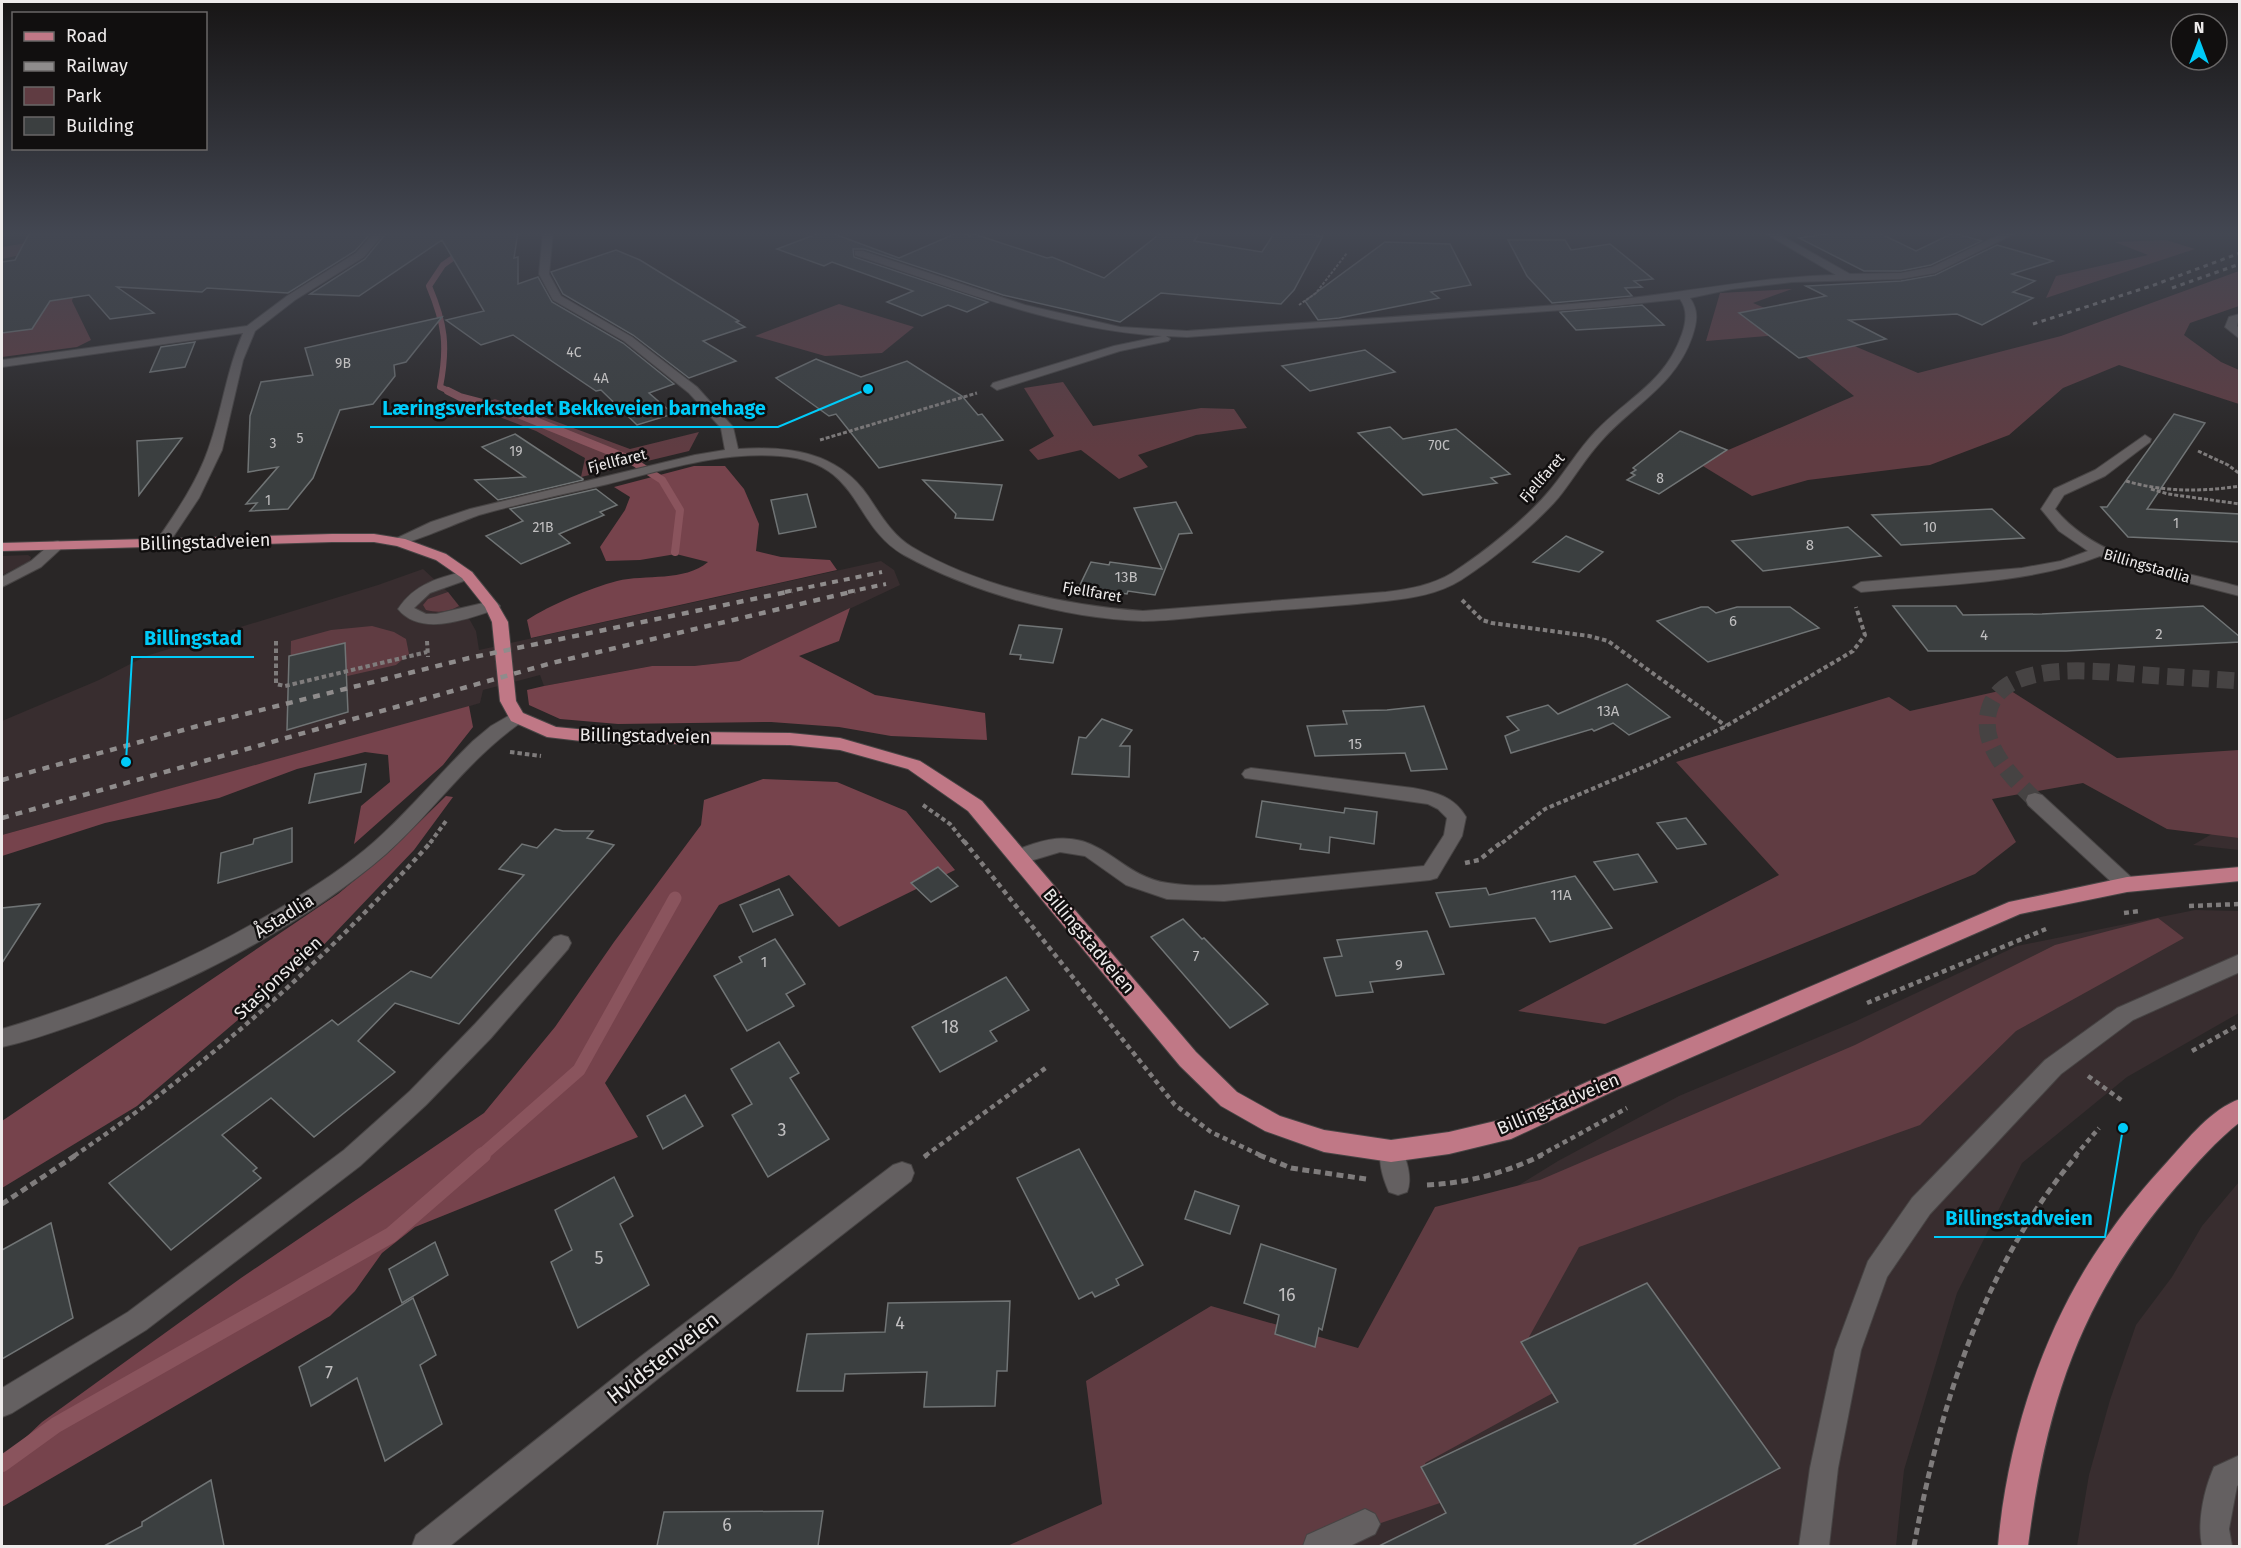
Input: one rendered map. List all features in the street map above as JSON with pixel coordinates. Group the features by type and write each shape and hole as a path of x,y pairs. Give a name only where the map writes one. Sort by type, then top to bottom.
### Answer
{"main road":[{"name":"Billingstadveien","path":"2,547 374,538 400,542 441,557 467,575 492,606 500,622 508,701 517,717 553,733 576,735 790,739 840,744 914,765 975,806 1188,1059 1229,1099 1273,1124 1324,1141 1391,1151 1449,1143 1511,1128 1606,1084 2016,907 2079,891 2126,883 2240,874"},
{"path":"2013,1546 2017,1512 2032,1438 2048,1379 2078,1305 2117,1240 2152,1193 2194,1149 2240,1109"}],"street":[{"path":"162,543 192,498 215,450 237,360 250,329 282,304"},
{"path":"569,304 628,339 693,390 727,427 732,453"},
{"path":"1014,304 1120,330 1187,334 1578,304"},
{"name":"Fjellfaret","path":"400,542 436,525 475,512 694,459 732,453 797,454 830,464 841,473 851,482 889,534 903,548 928,562 988,584 1094,612 1146,616 1400,595 1444,584 1474,564 1546,504 1603,431 1654,390 1670,371 1685,346 1693,313 1691,304"},
{"path":"2240,317 2233,319 2231,327 2240,336"},
{"path":"2,364 250,329"},
{"path":"1118,348 1120,330"},
{"path":"998,386 1118,348 1187,334"},
{"name":"Billingstadlia","path":"2145,439 2100,473 2059,492 2048,509 2055,521 2098,552 2119,560 2240,592"},
{"path":"2,582 36,564 58,545"},
{"path":"1861,586 2022,573 2064,565 2098,552"},
{"path":"467,575 420,591 410,600 405,609 414,617 432,620 492,606"},
{"name":"Åstadlia","path":"2,1038 128,995 225,952 272,924 380,848 485,738 517,717"},
{"path":"1020,857 1040,849 1060,845 1090,850 1133,880 1167,891 1224,893 1430,873 1453,836 1456,817 1445,804 1433,798 1380,788 1251,774"},
{"path":"2035,800 2126,883"},
{"path":"2,1403 137,1321 352,1158 418,1098 483,1031 561,943"},
{"path":"1814,1546 1824,1468 1848,1350 1877,1270 1921,1206 2064,1059 2125,1014 2240,962"},
{"path":"1391,1151 1398,1184"},
{"name":"Hvidstenveien","path":"427,1546 678,1345 902,1173"},
{"path":"2217,1546 2214,1529 2224,1477 2240,1469"},
{"path":"1318,1546 1365,1524"}],"path":[{"path":"1276,328 1300,304"},
{"path":"797,454 811,442 913,414 998,386"},
{"path":"2198,451 2228,465 2240,474"},
{"path":"2100,473 2168,494 2240,504"},
{"path":"2144,487 2221,489 2240,486"},
{"path":"1430,873 1479,860 1545,809 1653,763 1726,726 1853,651 1865,635 1850,589 1861,586"},
{"path":"1482,620 1501,625 1589,636 1608,641 1726,726"},
{"path":"276,641 276,684 285,686 427,652"},
{"path":"485,738 503,750 544,756"},
{"path":"915,799 950,824 1175,1105 1211,1132"},
{"name":"Stasjonsveien","path":"2,1204 155,1099 233,1038 358,921 437,835 449,817"},
{"path":"2184,907 2240,904"},
{"path":"2116,914 2151,910"},
{"path":"1859,1006 2055,927"},
{"path":"2192,1052 2240,1024"},
{"path":"2064,1059 2124,1102"},
{"path":"902,1173 1047,1067"},
{"path":"1398,1184 1450,1186 1525,1164 1630,1106"},
{"path":"1914,1546 1928,1472 1963,1350 1989,1288 2045,1195 2075,1154 2099,1128"}],"shaded area":[{"path":"694,466 725,466 744,489 759,524 756,551 781,557 830,560 837,570 531,638 527,620 570,598 617,581 688,572 708,562 676,554 640,560 606,561 600,547 625,510 630,497 614,487"},
{"path":"28,555 31,557 30,561 2,575 2,556"},
{"path":"881,561 894,570 900,585 739,661 694,666 652,666 544,686 540,675 483,690 480,703 433,717 2,835 2,721 99,680 146,656 423,569 448,592 467,615 476,631 479,650"},
{"path":"850,608 839,641 799,656 875,695 985,713 987,740 891,736 839,727 771,722 618,724 560,719 529,705 527,690 544,686 652,666 694,666 739,661"},
{"path":"469,706 473,727 443,765 354,844 361,806 390,782 388,755 365,752 297,769 219,798 105,823 2,856 2,835"},
{"path":"763,779 837,782 906,811 955,870 839,927 789,875 719,905 605,1083 638,1137 415,1227 382,1253 355,1291 330,1316 2,1507 2,1460 42,1422 241,1278 484,1113 555,1027 614,942 701,825 704,800"},
{"path":"446,796 453,797 414,850 314,955 137,1106 2,1188 2,1121 338,894 391,850"},
{"path":"2239,818 2239,850 2193,845"},
{"path":"2195,910 2239,911 2239,1013 2127,1077 2022,1163 1957,1293 1904,1470 1896,1546 1120,1546 1317,1418 1454,1225 1558,1161 1679,1096 1852,1023 2017,946"},
{"path":"2239,1182 2239,1546 2077,1546 2089,1475 2110,1400 2136,1325 2172,1277 2202,1226"}],"green space":[{"path":"2,304 74,304 91,340 77,347 2,357"},
{"path":"838,304 914,327 882,353 825,356 755,336"},
{"path":"1717,304 1756,304 1918,373 2061,336 2148,304 2239,304 2190,323 2184,335 2221,362 2239,370 2239,404 2119,365 2063,388 2009,435 1930,465 1808,480 1752,496 1698,463 1854,396 1779,335 1706,341"},
{"path":"1063,382 1093,426 1201,408 1234,409 1247,428 1196,435 1138,455 1148,467 1119,479 1081,450 1038,460 1029,450 1054,436 1024,388"},
{"path":"495,399 630,449 699,432 689,451 581,477 585,458 536,431 473,407"},
{"path":"448,592 459,606 443,611 426,610 423,605 428,599"},
{"path":"372,626 394,632 406,639 409,654 396,665 290,689 291,641 331,630"},
{"path":"2008,689 2117,758 2239,750 2239,838 2167,829 2083,783 1992,799 2016,842 1975,874 1605,1024 1518,1011 1779,875 1676,762 1889,697 1910,711"},
{"path":"2158,918 2184,938 2016,1031 1920,1125 1579,1247 1524,1346 1553,1393 1425,1463 1440,1503 1313,1546 1007,1546 1102,1504 1086,1381 1211,1306 1358,1348 1435,1207 1540,1180 1855,1045 2055,945"}],"building":[{"path":"2,304 48,304 32,329 2,333"},
{"path":"97,304 142,304 154,313 110,319"},
{"path":"480,304 556,304 623,343 674,384 649,393 673,414 637,425 601,390 596,391 513,335 481,345 446,320 484,311"},
{"path":"580,304 712,304 745,327 703,341 736,361 689,378 633,335"},
{"path":"893,304 983,304 967,312 948,305 922,316"},
{"path":"1043,304 1145,304 1120,322"},
{"path":"1307,304 1408,304 1339,318 1318,320"},
{"path":"1784,304 2021,304 1982,325 1957,314 1849,320 1886,339 1799,358 1739,313"},
{"path":"1642,305 1664,325 1576,330 1560,312"},
{"path":"442,317 406,362 394,365 395,376 373,404 340,410 313,478 288,509 250,511 257,503 246,504 278,467 248,472 250,416 261,382 313,375 305,348"},
{"path":"195,342 185,367 150,372 161,347"},
{"path":"1365,350 1395,372 1310,391 1282,366"},
{"path":"816,359 861,377 907,361 962,396 978,415 982,414 1003,440 879,468 836,414 829,416 776,378"},
{"path":"2174,414 2205,423 2147,509 2240,514 2240,542 2128,537 2101,507 2107,507"},
{"path":"1390,427 1403,439 1456,429 1510,474 1491,478 1497,483 1423,495 1358,433"},
{"path":"1680,431 1727,450 1659,494 1627,480 1635,475 1631,473 1636,470 1633,468"},
{"path":"515,434 583,480 498,500 475,480 525,477 482,447"},
{"path":"182,438 139,495 137,441"},
{"path":"923,480 1002,485 993,520 955,518 956,514"},
{"path":"596,489 617,505 600,512 604,515 559,534 570,543 521,564 486,536 523,521 510,509"},
{"path":"807,494 816,527 779,534 771,500"},
{"path":"1176,502 1192,533 1179,534 1155,595 1128,591 1127,594 1079,587 1091,562 1109,565 1110,562 1162,569 1134,508"},
{"path":"1992,509 2024,538 1901,545 1872,515"},
{"path":"1848,527 1881,556 1763,571 1732,541"},
{"path":"1566,536 1603,552 1579,572 1533,562"},
{"path":"1893,606 1956,606 1963,615 2042,614 2203,606 2240,637 2240,642 2066,651 1928,651"},
{"path":"1701,607 1708,607 1716,613 1737,607 1790,607 1819,628 1708,662 1657,621"},
{"path":"1019,625 1062,629 1053,663 1020,659 1021,655 1010,654"},
{"path":"345,643 348,712 287,730 289,656"},
{"path":"1627,684 1670,717 1629,735 1613,723 1594,731 1592,729 1511,753 1505,736 1519,730 1507,717 1548,705 1558,714"},
{"path":"1424,706 1447,769 1411,771 1405,753 1315,756 1307,726 1347,724 1343,711"},
{"path":"1102,719 1132,730 1120,746 1130,746 1129,777 1072,774 1079,737 1086,738"},
{"path":"366,764 361,792 309,803 315,774"},
{"path":"1262,801 1344,813 1345,808 1377,812 1374,844 1330,837 1329,853 1300,849 1301,844 1256,837"},
{"path":"1686,818 1706,844 1677,849 1657,823"},
{"path":"292,828 292,862 218,883 221,853 253,844 254,839"},
{"path":"555,829 593,831 587,838 614,845 459,1024 395,1003 358,1041 395,1072 314,1137 271,1098 222,1135 257,1168 253,1171 261,1178 171,1250 109,1183 332,1020 338,1025 411,971 431,978 524,875 499,869 522,844 537,848"},
{"path":"1638,854 1657,882 1614,890 1594,862"},
{"path":"938,867 958,886 931,902 911,883"},
{"path":"1575,876 1612,928 1550,942 1535,918 1450,927 1436,893 1486,888 1489,895"},
{"path":"779,889 793,915 753,932 740,905"},
{"path":"40,904 2,963 2,908"},
{"path":"1183,919 1268,1004 1230,1028 1151,937"},
{"path":"1427,931 1444,974 1370,982 1373,992 1336,996 1324,958 1342,956 1337,940"},
{"path":"775,939 805,984 786,994 794,1006 747,1031 714,976 742,962 739,957"},
{"path":"1006,977 1029,1010 990,1031 997,1041 940,1072 912,1027"},
{"path":"779,1042 799,1073 790,1078 829,1139 768,1177 732,1115 752,1104 731,1069"},
{"path":"685,1095 703,1126 663,1149 647,1116"},
{"path":"1079,1149 1143,1265 1116,1279 1119,1285 1095,1297 1092,1292 1079,1299 1017,1178"},
{"path":"614,1177 633,1216 620,1224 649,1285 578,1328 551,1262 572,1250 555,1210"},
{"path":"1195,1191 1239,1206 1230,1234 1185,1219"},
{"path":"51,1223 73,1318 2,1359 2,1250"},
{"path":"435,1242 448,1275 402,1303 389,1269"},
{"path":"1261,1244 1336,1269 1322,1330 1319,1328 1315,1347 1275,1334 1279,1315 1244,1303"},
{"path":"1647,1283 1780,1468 1632,1546 1379,1546 1446,1513 1421,1467 1558,1402 1521,1342"},
{"path":"413,1298 436,1355 420,1365 442,1424 385,1461 357,1378 311,1406 299,1367"},
{"path":"1010,1301 1007,1371 997,1371 995,1406 924,1407 927,1372 845,1374 843,1391 797,1391 807,1334 885,1332 888,1303"},
{"path":"211,1480 224,1546 104,1546 142,1526 142,1522"},
{"path":"823,1511 818,1546 657,1546 664,1512"}],"waterway":[{"path":"436,304 442,324 444,347 440,387 451,392"},
{"path":"448,391 460,397 506,409 629,459 662,480 680,510 675,552"},
{"path":"481,1156 579,1070 675,898"},
{"path":"2,1464 56,1425 391,1235 483,1155"}],"tunnel":[{"path":"2035,800 2007,770 1992,746 1988,734 1987,721 1990,707 2000,691 2016,681 2036,675 2082,671 2240,681"}],"railway":[{"path":"2033,324 2094,304"},
{"path":"785,592 882,572"},
{"path":"848,592 886,584"},
{"path":"2,780 205,724 469,658 792,591"},
{"path":"2,818 552,663 855,591"}],"place":[{"name":"Læringsverkstedet Bekkeveien barnehage","path":"868,389"},
{"name":"Billingstad","path":"126,762"},
{"name":"Billingstadveien","path":"2123,1128"}]}
